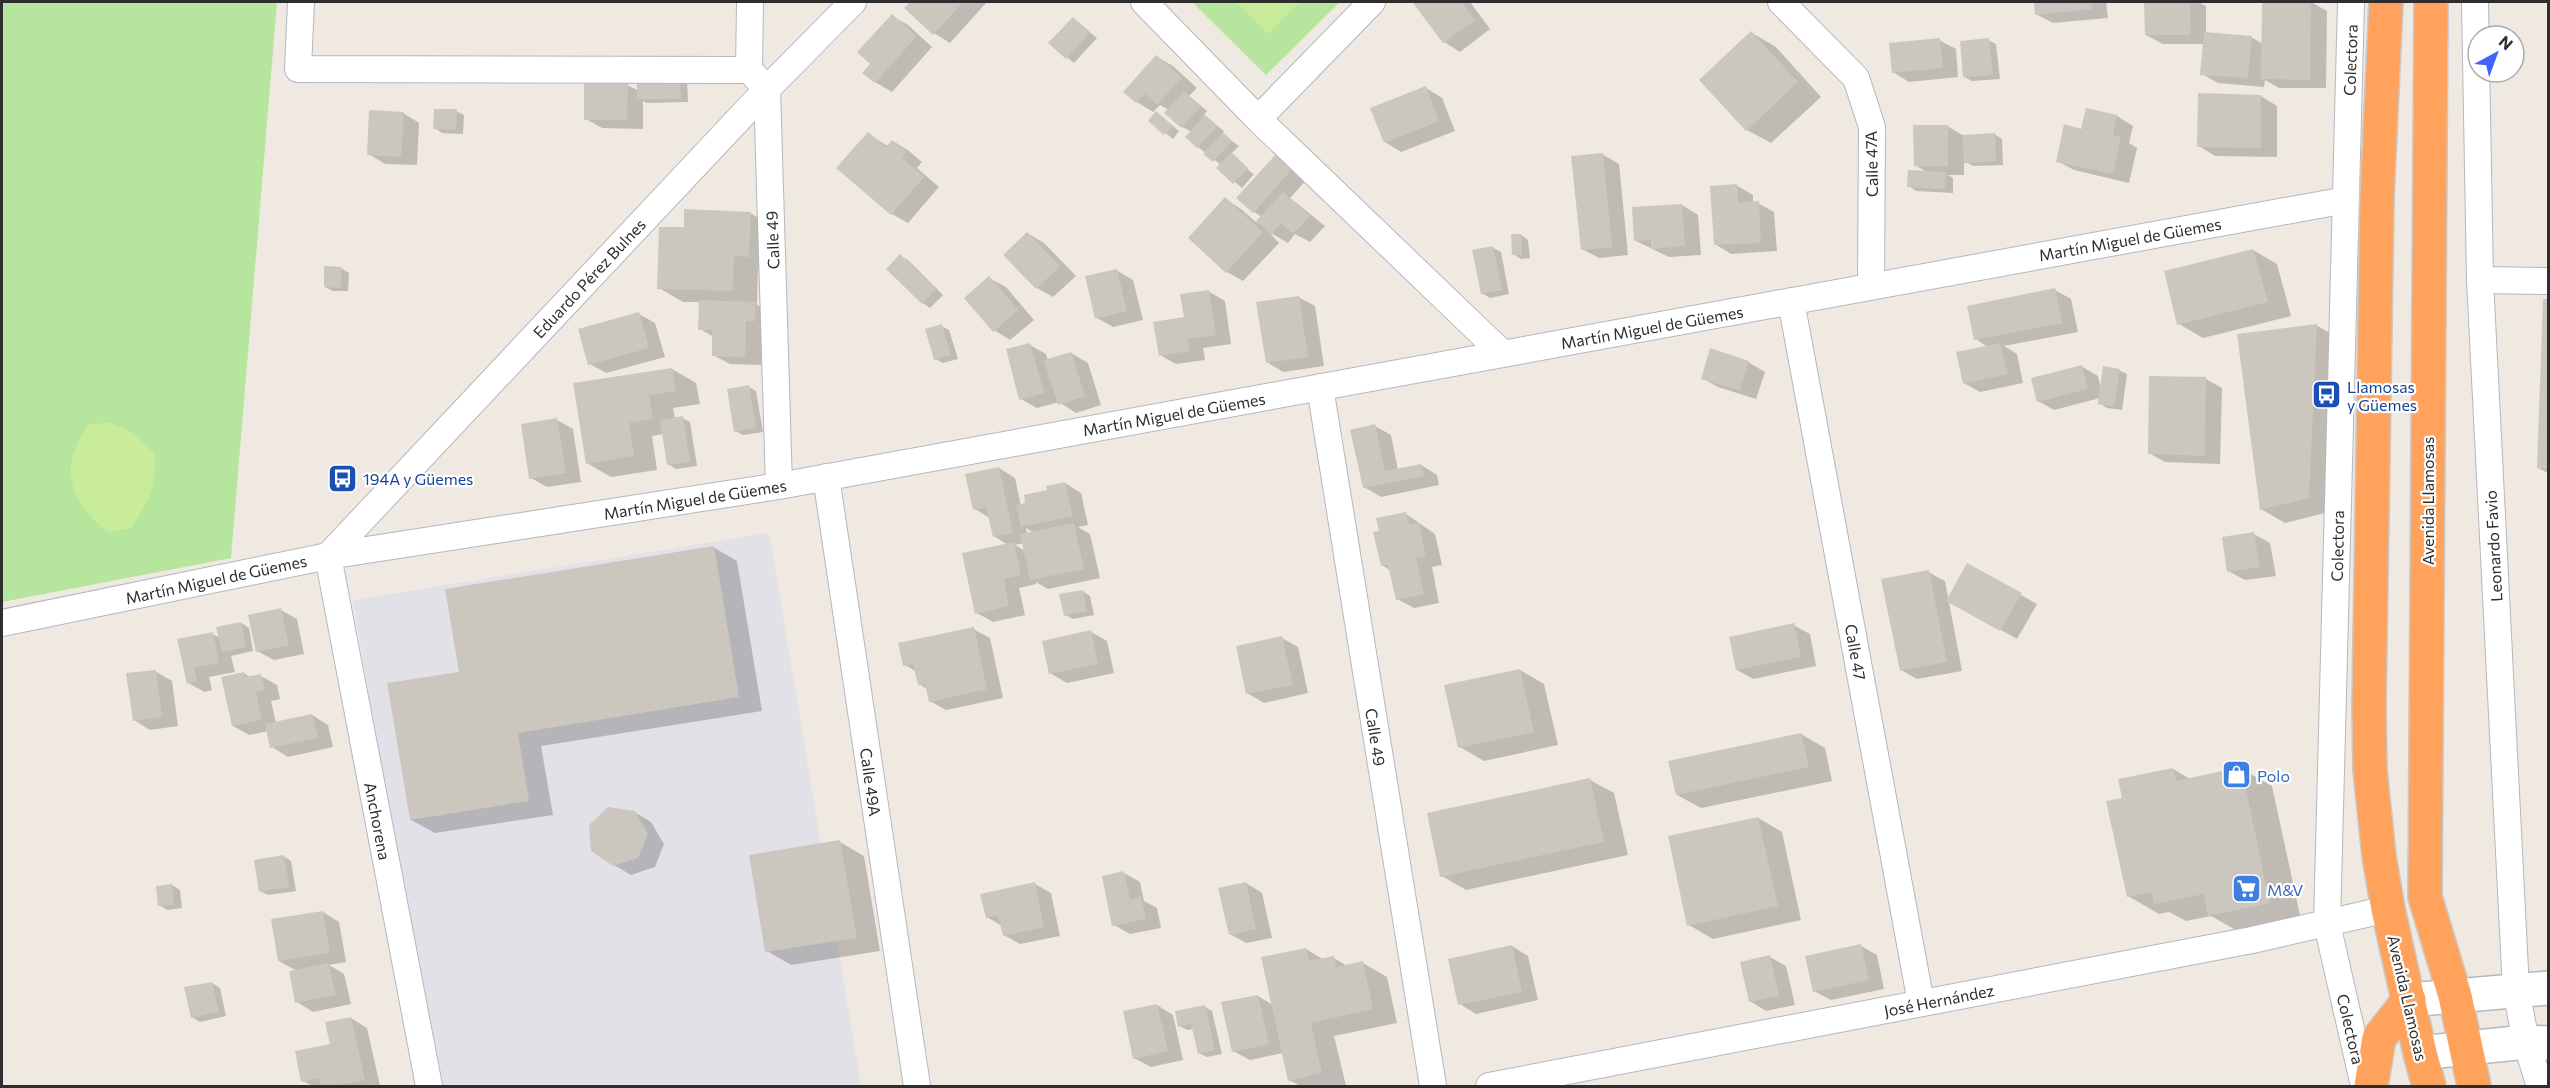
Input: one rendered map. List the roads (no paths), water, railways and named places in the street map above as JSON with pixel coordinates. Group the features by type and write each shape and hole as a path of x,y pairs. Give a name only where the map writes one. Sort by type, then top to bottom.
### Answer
{"highway":[{"name":"Avenida Llamosas","path":"2385,2 2377,198 2370,770 2379,856 2388,909 2429,1086"},
{"name":"Avenida Llamosas","path":"2431,2 2425,897 2455,996 2474,1086"},
{"path":"2371,1086 2379,1038 2409,1000"}],"main road":[{"path":"2409,1000 2548,988"},
{"path":"2420,1053 2537,1043"}],"street":[{"path":"302,2 298,69 749,70"},
{"path":"750,2 749,70 767,89"},
{"name":"Eduardo Pérez Bulnes","path":"328,556 767,89 853,2"},
{"path":"1144,2 1258,119 1503,354"},
{"path":"1258,119 1372,2"},
{"name":"Calle 47A","path":"1781,2 1856,78 1866,107 1872,127 1870,287"},
{"name":"Colectora","path":"2351,2 2327,924 2364,1086"},
{"name":"Leonardo Favio","path":"2475,2 2480,280 2516,990 2537,1043 2540,1086"},
{"name":"Calle 49","path":"767,89 779,486"},
{"name":"Martín Miguel de Güemes","path":"2,622 328,556 779,486 2346,200"},
{"path":"2480,280 2548,281"},
{"name":"Calle 47","path":"1791,302 1921,1003"},
{"name":"Calle 49","path":"1320,387 1433,1086"},
{"name":"Calle 49A","path":"826,477 917,1086"},
{"name":"Anchorena","path":"328,556 429,1086"},
{"name":"José Hernández","path":"1489,1086 2327,924 2388,909"}],"place":[{"name":"Llamosas y Güemes","path":"2326,395"},
{"name":"194A y Güemes","path":"342,478"},
{"name":"Polo","path":"2236,775"},
{"name":"M&V","path":"2246,889"}]}
